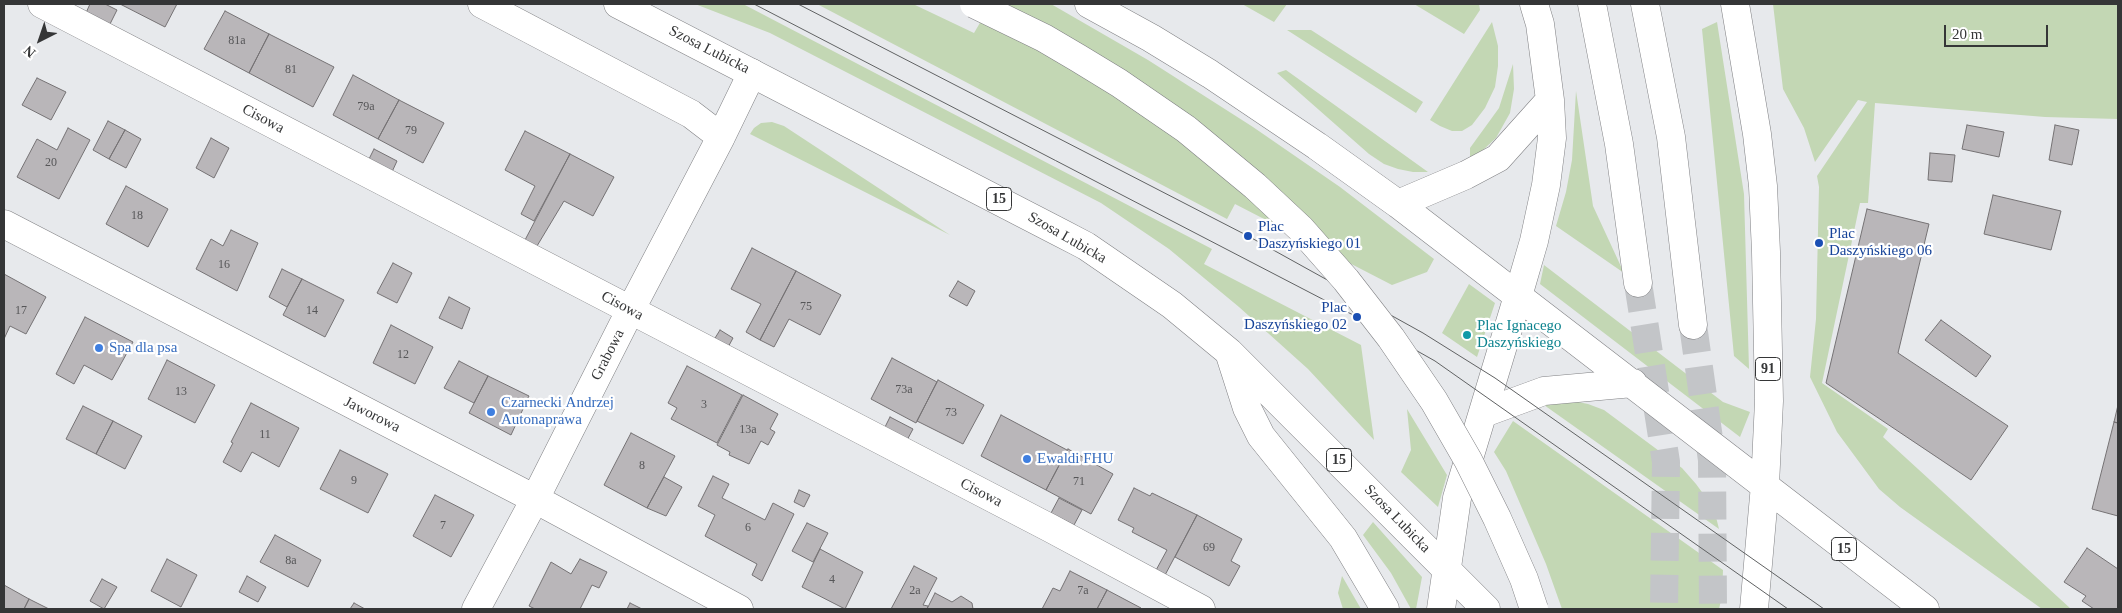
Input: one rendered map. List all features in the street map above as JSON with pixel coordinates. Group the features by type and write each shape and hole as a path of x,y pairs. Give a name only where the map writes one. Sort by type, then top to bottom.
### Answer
{"main road":[{"name":"Cisowa","path":"42,4 1050,528 1201,609"},
{"path":"482,4 692,114 722,137"},
{"name":"Szosa Lubicka","path":"618,4 1086,246 1172,305 1229,352 1371,492 1446,571"},
{"path":"974,4 1044,38 1078,58 1119,83 1186,129 1255,186 1301,229 1346,280 1386,331 1434,401 1468,460 1497,518 1524,580 1534,609"},
{"name":"15","path":"1088,4 1210,74 1317,146 1398,204 1925,609"},
{"path":"1441,609 1457,498 1484,414 1534,241 1546,185 1552,138 1550,100 1540,24 1534,4"},
{"path":"1592,4 1619,144 1638,283"},
{"path":"1645,4 1671,137 1693,325"},
{"name":"91","path":"1737,14 1757,134 1766,252 1769,401 1766,485 1754,609"},
{"name":"Grabowa","path":"476,609 722,137 752,73"},
{"path":"1398,204 1466,176 1498,158 1550,100"},
{"name":"Jaworowa","path":"4,224 534,499 739,609"},
{"path":"1229,352 1247,408 1258,431 1343,538 1385,609"},
{"path":"1484,414 1544,391 1633,383"},
{"name":"15","path":"1446,571 1486,609"}],"green space":[{"path":"695,4 743,4 1212,249 1204,264 1361,345 1374,440 1308,369 1239,307 1169,249 1101,203 770,33"},
{"path":"817,4 913,4 974,33 991,4 1051,4 1148,60 1253,127 1340,187 1434,259 1427,272 1392,285 1235,204 1227,219"},
{"path":"1242,4 1287,4 1274,22"},
{"path":"1414,4 1479,4 1480,10 1464,34"},
{"path":"1773,4 2118,4 2118,119 2045,117 1875,103 1868,203 1860,203 1822,383 1888,429 1883,437 2071,609 2042,609 1900,507 1879,489 1837,432 1810,377 1816,319 1819,187 1817,176 1867,102 1858,100 1815,162 1804,128 1783,89"},
{"path":"1492,22 1498,46 1498,66 1495,87 1485,108 1472,125 1462,131 1452,131 1440,126 1430,120"},
{"path":"1717,22 1744,194 1749,369 1734,356 1702,29"},
{"path":"1287,30 1311,30 1423,102 1416,113"},
{"path":"1513,64 1514,89 1510,113 1496,138 1470,162 1470,148 1499,108"},
{"path":"1286,70 1428,172 1398,169 1384,164 1369,154 1277,73"},
{"path":"1576,91 1593,206 1624,273 1556,226 1566,192 1572,160"},
{"path":"772,122 784,126 950,235 750,134 761,123"},
{"path":"1544,265 1723,402 1750,412 1740,437 1540,284"},
{"path":"1469,284 1495,303 1477,357 1442,333"},
{"path":"1573,401 1604,410 1682,468 1707,499 1715,513 1719,529 1544,405"},
{"path":"1407,409 1447,475 1438,507 1401,472 1411,450"},
{"path":"1513,421 1723,570 1722,596 1719,609 1562,609 1546,564 1506,471 1494,452"},
{"path":"1373,522 1422,577 1416,609 1411,609 1391,573 1363,535"},
{"path":"1342,576 1361,609 1343,609 1338,593"}],"building":[{"path":"90,4 105,4 117,10 108,28 85,15"},
{"path":"120,4 177,4 165,27"},
{"path":"225,11 269,34 249,73 204,49"},
{"path":"269,34 334,67 313,107 249,73"},
{"path":"353,75 399,100 378,139 333,115"},
{"path":"37,78 66,92 51,120 22,105"},
{"path":"399,100 444,123 423,163 378,139"},
{"path":"108,121 125,130 109,159 93,150"},
{"path":"1967,125 2004,132 1999,157 1962,149"},
{"path":"2055,125 2079,130 2072,165 2049,160"},
{"path":"68,128 90,140 59,199 17,177 37,139 57,150"},
{"path":"125,130 141,139 126,168 109,159"},
{"path":"525,131 570,154 534,221 521,214 535,186 505,170"},
{"path":"211,138 229,148 214,178 196,168"},
{"path":"374,149 397,161 391,174 368,161"},
{"path":"1930,153 1955,155 1952,182 1928,180"},
{"path":"570,154 614,177 593,216 564,201 534,251 525,240"},
{"path":"126,186 168,209 148,247 106,224"},
{"path":"1993,195 2061,211 2051,250 1984,234"},
{"path":"1867,209 1929,224 1898,353 2008,426 1971,480 1826,383"},
{"path":"231,230 258,243 237,291 196,269 211,239 223,246"},
{"path":"752,248 796,271 760,340 746,332 761,304 731,289"},
{"path":"393,263 412,273 397,303 377,293"},
{"path":"282,269 302,279 287,307 269,297"},
{"path":"796,271 841,295 820,335 789,319 774,347 760,340"},
{"path":"4,274 46,297 26,334 10,326 4,339"},
{"path":"302,279 344,300 325,337 283,315"},
{"path":"958,281 975,291 967,306 949,296"},
{"path":"449,297 470,308 462,329 439,318"},
{"path":"85,317 133,342 112,380 84,365 74,384 56,374"},
{"path":"1941,320 1991,356 1976,377 1925,340"},
{"path":"391,325 433,347 415,384 373,363"},
{"path":"720,330 733,338 726,351 712,343"},
{"path":"892,358 937,382 916,423 871,399"},
{"path":"167,360 215,385 195,423 148,399"},
{"path":"459,361 488,376 474,403 444,388"},
{"path":"687,366 742,395 717,443 671,419 677,408 668,403"},
{"path":"488,376 529,396 511,435 469,413"},
{"path":"938,380 984,405 963,444 917,421"},
{"path":"743,395 778,414 770,429 775,432 768,445 761,441 749,464 729,455 730,452 717,445"},
{"path":"251,403 299,428 279,467 252,452 241,472 223,462"},
{"path":"2118,405 2118,423 2114,422"},
{"path":"83,406 113,421 96,454 66,439"},
{"path":"1001,415 1067,450 1046,490 981,456"},
{"path":"890,417 913,429 905,444 882,433"},
{"path":"113,421 142,436 125,469 96,454"},
{"path":"2114,422 2118,423 2118,516 2092,509"},
{"path":"631,433 675,456 647,508 604,485"},
{"path":"1068,449 1113,474 1091,514 1046,490"},
{"path":"340,450 388,474 368,513 320,489"},
{"path":"713,476 729,484 722,498 765,520 773,503 794,514 762,581 752,575 757,564 705,536 715,515 698,506"},
{"path":"664,477 682,487 666,516 647,508"},
{"path":"1134,488 1150,496 1152,493 1197,515 1164,577 1155,572 1167,550 1132,532 1134,528 1118,520"},
{"path":"799,490 810,495 804,507 794,502"},
{"path":"435,495 474,515 451,557 413,536"},
{"path":"1059,498 1082,510 1074,525 1051,513"},
{"path":"1197,515 1242,539 1231,561 1240,566 1229,586 1175,557"},
{"path":"807,523 828,533 813,562 792,551"},
{"path":"275,535 321,560 308,587 260,562"},
{"path":"2087,548 2118,569 2118,609 2094,609 2082,601 2086,596 2064,582"},
{"path":"820,549 863,572 845,609 802,587"},
{"path":"167,559 197,575 181,607 151,591"},
{"path":"580,559 607,572 599,588 592,585 580,609 535,609 529,606 551,562 571,574"},
{"path":"914,566 937,578 923,605 928,606 927,609 891,609"},
{"path":"1070,571 1107,590 1097,609 1042,609 1053,588 1060,591"},
{"path":"247,576 266,587 258,602 239,592"},
{"path":"102,579 117,587 104,609 90,601"},
{"path":"4,585 29,599 24,609 4,609"},
{"path":"1107,590 1141,608 1141,609 1097,609"},
{"path":"935,593 952,602 961,596 972,603 973,609 927,609"},
{"path":"29,599 49,609 24,609"},
{"path":"354,603 365,609 350,609"},
{"path":"630,603 642,609 627,609"}],"tunnel":[{"path":"1638,283 1666,462 1664,609"},
{"path":"1693,325 1712,460 1713,609"}],"tram line":[{"path":"754,4 1357,317 1435,361 1788,609"},
{"path":"798,4 1248,236 1423,333 1495,378 1824,609"}],"place":[{"name":"Plac Daszyńskiego 01","path":"1248,236"},
{"name":"Plac Daszyńskiego 06","path":"1819,243"},
{"name":"Plac Daszyńskiego 02","path":"1357,317"},
{"name":"Plac Ignacego Daszyńskiego","path":"1467,335"},
{"name":"Spa dla psa","path":"99,348"},
{"name":"Czarnecki Andrzej Autonaprawa","path":"491,412"},
{"name":"Ewaldi FHU","path":"1027,459"}]}
